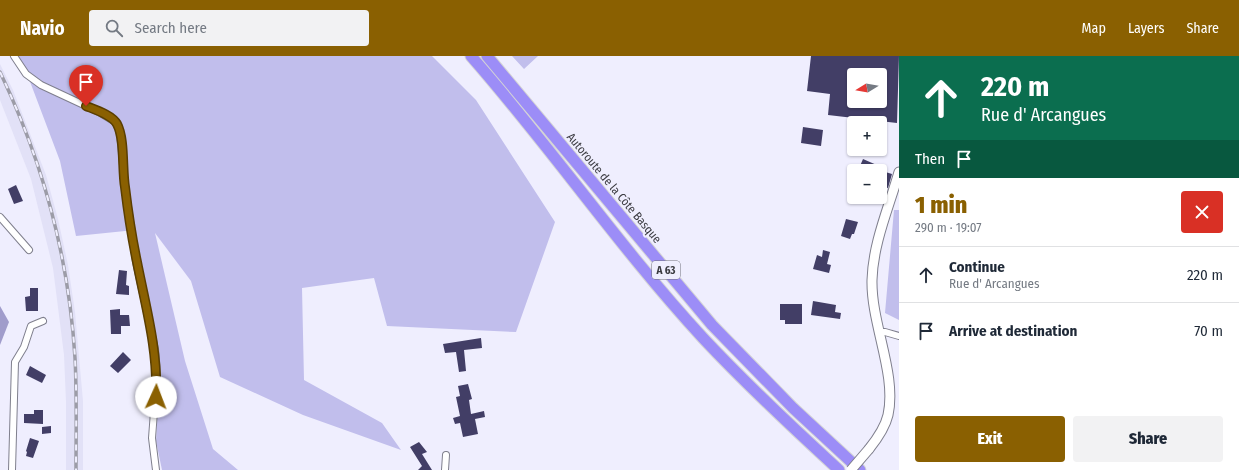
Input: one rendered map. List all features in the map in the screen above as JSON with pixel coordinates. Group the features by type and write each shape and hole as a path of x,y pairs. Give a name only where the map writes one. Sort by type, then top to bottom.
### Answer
{"highway":[{"name":"A 63","path":"471,56 509,99 625,246 702,338 780,416 839,470"},
{"name":"Autoroute de la Côte Basque","path":"486,56 712,325 793,408 860,470"}],"street":[{"path":"14,56 26,74 41,85 100,112 117,123 120,134 125,186 136,262 155,349 156,378 152,438 156,470"},
{"path":"851,470 869,449 885,425 890,405 889,386 872,295 873,268 880,234 899,172"},
{"path":"0,217 29,250"},
{"path":"12,470 15,362 24,347 31,326 43,321"},
{"path":"878,332 899,336"},
{"path":"445,470 446,455"}],"shaded area":[{"path":"17,56 432,56 476,100 555,222 516,332 387,326 374,278 302,288 304,380 382,423 401,450 303,415 220,377 191,281 155,233 185,361 213,449 238,470 162,470 156,441 160,374 150,304 135,230 76,236 60,161 26,71"},
{"path":"512,56 538,56 524,69"},
{"path":"0,64 13,90 46,175 58,219 68,265 75,312 83,401 83,470 66,470 64,355 53,268 31,179 0,100"},
{"path":"894,210 899,210 899,320 885,313"},
{"path":"0,306 9,322 0,345"}],"building":[{"path":"811,56 899,56 897,123 887,122 887,116 847,116 847,117 828,115 830,94 807,91"},
{"path":"803,127 823,130 821,146 801,143"},
{"path":"863,159 874,164 861,164"},
{"path":"887,172 892,174 887,188"},
{"path":"16,185 23,201 14,204 8,189"},
{"path":"846,219 858,222 854,234 852,234 850,239 841,236"},
{"path":"823,250 830,252 827,264 831,265 829,273 813,269 817,255 822,257"},
{"path":"119,270 127,271 126,285 129,286 129,295 116,294"},
{"path":"30,288 38,288 38,311 26,311 25,297 30,296"},
{"path":"813,301 836,305 835,312 841,313 840,319 811,315"},
{"path":"780,304 802,304 802,324 785,324 785,320 780,320"},
{"path":"120,309 120,315 129,315 130,326 121,326 121,334 111,334 110,310"},
{"path":"481,338 482,348 464,350 466,371 459,372 456,352 445,353 443,344"},
{"path":"123,352 131,360 118,373 110,366"},
{"path":"30,366 46,375 42,383 26,375"},
{"path":"468,384 472,399 469,400 471,414 484,411 485,417 475,419 478,434 463,437 460,423 455,424 453,418 460,416 456,397 460,396 458,386"},
{"path":"34,410 43,410 43,424 24,423 24,414 34,414"},
{"path":"51,426 51,433 42,434 42,427"},
{"path":"30,438 39,441 33,458 26,456"},
{"path":"419,442 427,452 422,454 432,470 418,470 422,466 410,447"}],"railway":[{"path":"0,72 29,141 41,176 60,248 67,284 75,358 76,470"}],"route":[{"path":"86,106 110,117 117,123 120,134 125,186 136,262 155,349 157,372 156,397"}]}
